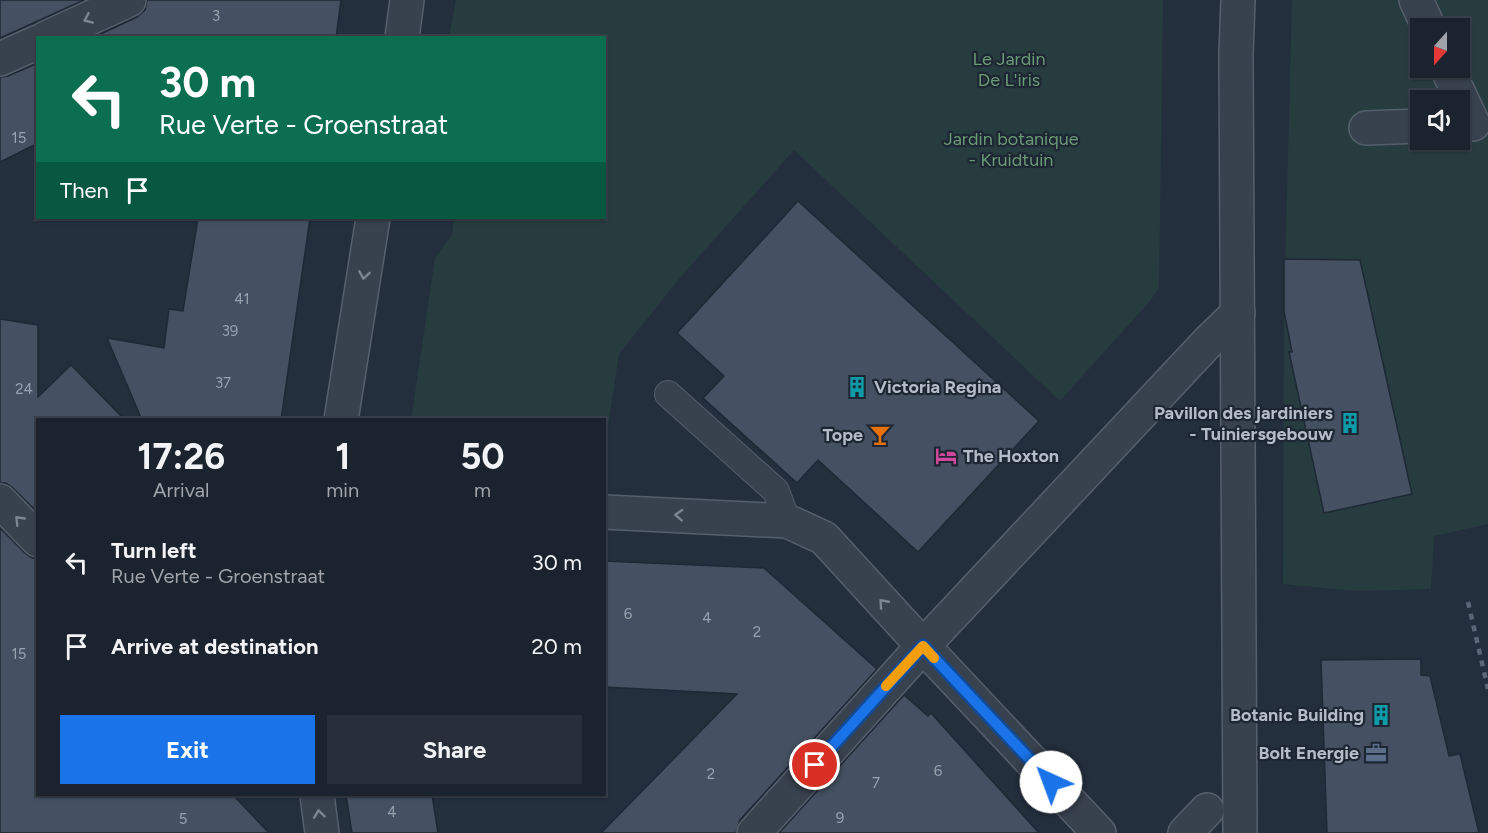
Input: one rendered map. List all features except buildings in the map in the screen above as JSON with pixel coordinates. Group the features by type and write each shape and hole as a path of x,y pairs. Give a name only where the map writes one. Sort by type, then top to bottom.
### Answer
{"street":[{"path":"50,36 129,0"},
{"path":"402,36 407,0"},
{"path":"1238,0 1236,54 1240,833"},
{"path":"1416,0 1424,18"},
{"path":"0,59 36,43"},
{"path":"1452,78 1473,122"},
{"path":"1366,128 1410,126"},
{"path":"341,418 374,219"},
{"path":"754,833 923,646 1208,342 1238,313"},
{"path":"0,501 36,538"},
{"path":"606,512 787,521 824,538 1099,833"},
{"path":"317,796 322,833"},
{"path":"1185,833 1207,810"}],"lane":[{"path":"668,394 776,491 787,521"}],"green space":[{"name":"Jardin botanique - Kruidtuin","path":"456,0 1163,0 1159,288 1060,401 794,150 679,279 619,354 606,439 606,418 411,418 435,258 452,235 454,219 606,219 606,36 449,36"},
{"path":"1292,0 1488,0 1488,524 1434,536 1431,589 1354,591 1283,584 1284,313"}],"railway":[{"path":"1468,602 1488,689"}],"slow traffic":[{"path":"886,686 923,646 934,658"}],"place":[{"name":"Victoria Regina","path":"857,387"},
{"name":"Pavillon des jardiniers - Tuiniersgebouw","path":"1350,423"},
{"name":"Tope","path":"880,435"},
{"name":"The Hoxton","path":"946,456"},
{"name":"Botanic Building","path":"1381,715"},
{"name":"Bolt Energie","path":"1376,753"}],"route":[{"path":"815,765 923,646 1051,782"}],"park label":[{"name":"Le Jardin De L'iris","path":"1009,69"}]}
